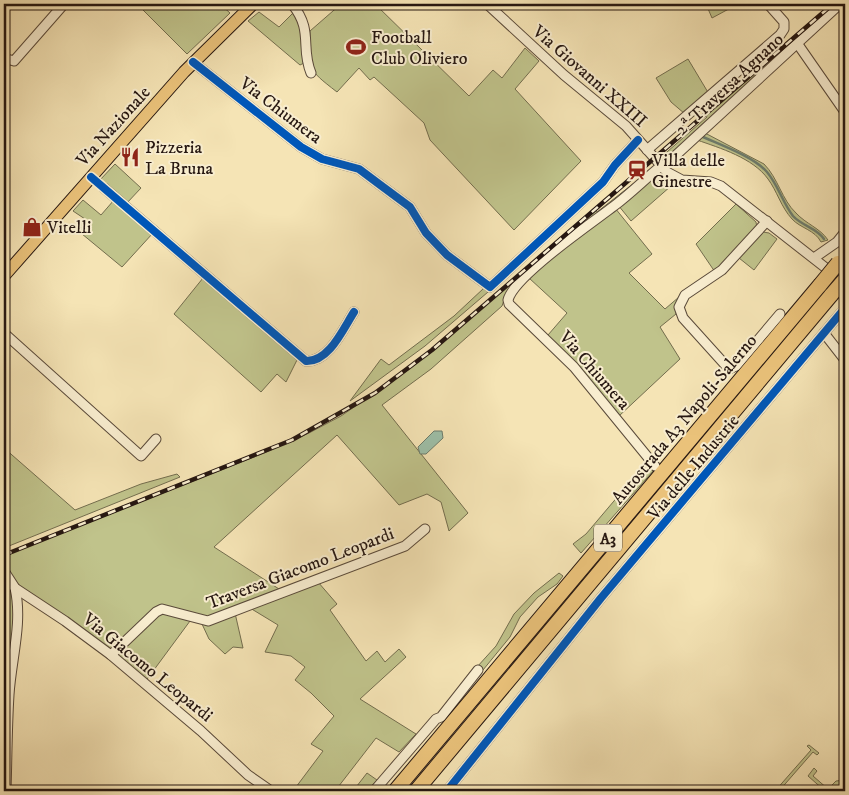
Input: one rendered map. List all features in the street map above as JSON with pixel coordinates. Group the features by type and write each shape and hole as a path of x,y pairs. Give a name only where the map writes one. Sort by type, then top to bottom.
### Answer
{"highway":[{"name":"Autostrada A3 Napoli-Salerno","path":"395,791 842,259"},
{"name":"Autostrada A3 Napoli-Salerno","path":"416,791 845,279"}],"main road":[{"name":"Via Nazionale","path":"4,276 97,183 193,62 253,4"}],"street":[{"path":"4,55 7,59 14,60 64,4"},
{"path":"292,4 305,28 308,66 311,73"},
{"name":"Via Giovanni XXIII","path":"487,4 516,33 626,126 674,178 711,182 721,186 845,283"},
{"path":"647,150 780,35 784,28 784,22 768,4"},
{"name":"2ª Traversa Agnano","path":"508,300 515,287 545,259 662,167 840,4"},
{"path":"797,44 845,112"},
{"name":"Via Chiumera","path":"193,62 301,147 322,159 359,169 380,184 410,207 426,233 447,256 490,287 604,182 614,165 638,140"},
{"path":"97,183 306,361 313,362 327,352 354,312"},
{"path":"767,221 722,270 685,295 679,308 683,318 729,369 736,366 780,314"},
{"path":"814,258 837,242 845,232"},
{"name":"Via Chiumera","path":"508,300 509,304 574,368 655,466"},
{"name":"Via delle Industrie","path":"447,791 563,646 845,308"},
{"path":"4,333 141,456 156,440"},
{"path":"824,334 845,360"},
{"name":"Traversa Giacomo Leopardi","path":"111,655 156,612 162,610 208,622 405,546 425,529"},
{"name":"Via Giacomo Leopardi","path":"4,571 15,588 65,621 111,655 201,731 248,775 271,791"},
{"path":"6,791 9,695 18,602 15,588"},
{"path":"374,791 436,719 442,717 478,670"}],"shaded area":[{"path":"137,4 220,4 230,13 187,54"},
{"path":"341,4 375,4 469,96 493,70 502,78 525,48 539,61 515,89 581,161 514,230 430,140 424,123 374,77 370,80 359,68 337,92 315,72 309,54 310,31"},
{"path":"706,4 738,4 712,18"},
{"path":"295,11 301,21 304,63 300,65 248,21 259,12 279,27"},
{"path":"808,26 810,28 665,162 660,158 707,117 706,115"},
{"path":"688,59 709,94 685,114 671,102 656,78"},
{"path":"705,133 764,164 791,208 828,240 821,242 815,235 792,219 768,179 754,165 736,155 697,140"},
{"path":"115,164 141,188 126,204 99,181"},
{"path":"656,175 671,186 631,221 618,205"},
{"path":"643,176 505,297 502,306 431,369 382,405 468,513 449,531 441,502 427,494 399,505 337,435 214,547 279,589 209,619 163,606 111,652 17,586 4,567 4,556 264,453 341,416 411,368 596,210 597,212"},
{"path":"83,200 101,215 114,200 153,233 122,267 76,229 85,219 73,211"},
{"path":"736,204 756,222 757,228 715,272 696,244"},
{"path":"615,208 652,254 629,273 665,309 679,297 676,314 660,327 680,359 619,416 548,335 567,313 529,278 548,259"},
{"path":"763,232 769,233 777,239 754,270 739,258"},
{"path":"203,278 297,360 286,382 277,374 261,392 174,314"},
{"path":"484,288 488,292 425,346 350,401 381,359 389,365 454,316"},
{"path":"434,431 442,431 443,438 426,454 420,454 418,447"},
{"path":"4,448 75,510 141,484 177,474 180,477 4,548"},
{"path":"647,462 654,470 581,553 573,544 586,534"},
{"path":"559,573 563,576 557,584 538,597 520,617 510,637 483,670 477,667 496,646 514,614 534,593"},
{"path":"318,582 337,604 330,610 366,661 377,651 385,662 399,649 406,657 360,699 416,734 399,752 376,738 335,791 293,791 323,751 311,744 334,716 295,680 305,667 291,656 265,652 278,625 250,608"},
{"path":"4,588 11,588 15,603 12,650 4,644"},
{"path":"161,612 190,621 145,682 116,657"},
{"path":"235,613 243,648 233,647 225,654 209,639 202,624 211,623"},
{"path":"809,745 819,753 817,755 813,752 779,791 775,791 811,750 807,746"},
{"path":"814,768 817,771 813,776 828,789 836,781 845,780 845,786 839,791 825,791 808,776"},
{"path":"367,773 377,780 367,791 353,791"}],"waterway":[{"path":"703,137 754,161 771,177 793,216 824,239"}],"railway":[{"path":"4,555 292,440 375,393 432,350 833,4"}],"cycle path":[{"path":"193,62 301,147 322,159 359,169 410,207 426,233 447,255 490,287 603,182 615,165 638,140"},
{"path":"91,177 306,361 314,360 328,350 354,312"},
{"path":"447,791 601,598 845,308"}],"place":[{"name":"Football Club Oliviero","path":"356,47"},
{"name":"Pizzeria La Bruna","path":"130,157"},
{"name":"Villa delle Ginestre","path":"637,170"},
{"name":"Vitelli","path":"32,227"}]}
